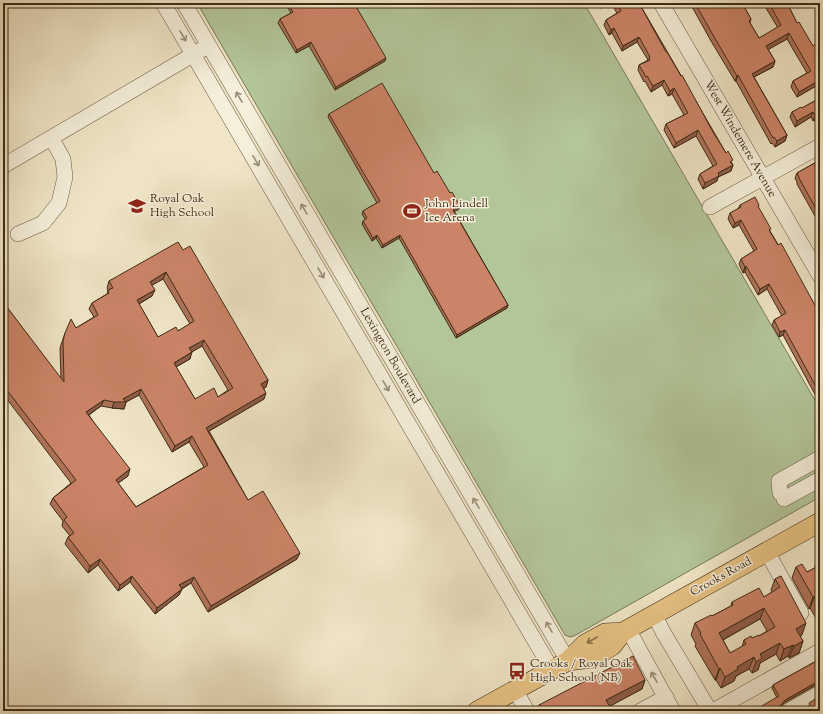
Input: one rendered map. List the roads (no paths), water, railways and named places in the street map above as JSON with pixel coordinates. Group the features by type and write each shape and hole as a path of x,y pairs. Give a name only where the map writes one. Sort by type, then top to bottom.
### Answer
{"main road":[{"name":"Crooks Road","path":"477,711 499,706 515,690 568,661 585,644 605,633 626,630 820,522"}],"street":[{"name":"Lexington Boulevard","path":"163,3 552,670"},
{"name":"Lexington Boulevard","path":"184,3 568,661"},
{"name":"West Windemere Avenue","path":"661,3 820,276"},
{"path":"3,166 52,139 209,46"},
{"path":"244,140 259,131"},
{"path":"18,234 43,223 59,203 66,177 63,159 52,139"},
{"path":"710,207 820,146"},
{"path":"300,237 315,228"},
{"path":"331,292 347,282"},
{"path":"416,438 432,429"},
{"path":"820,458 779,481 782,496 820,479"},
{"path":"470,530 482,527 491,528"},
{"path":"767,552 801,613"},
{"path":"524,621 532,618 539,611"},
{"path":"654,614 663,632 711,711 820,651"},
{"path":"626,630 674,711"},
{"path":"515,690 526,711"},
{"path":"788,711 820,693"},
{"path":"640,711 666,697"}],"place":[{"name":"Royal Oak High School","path":"137,206"},
{"name":"John Lindell Ice Arena","path":"412,211"},
{"name":"Crooks / Royal Oak High School (NB)","path":"517,671"}]}
